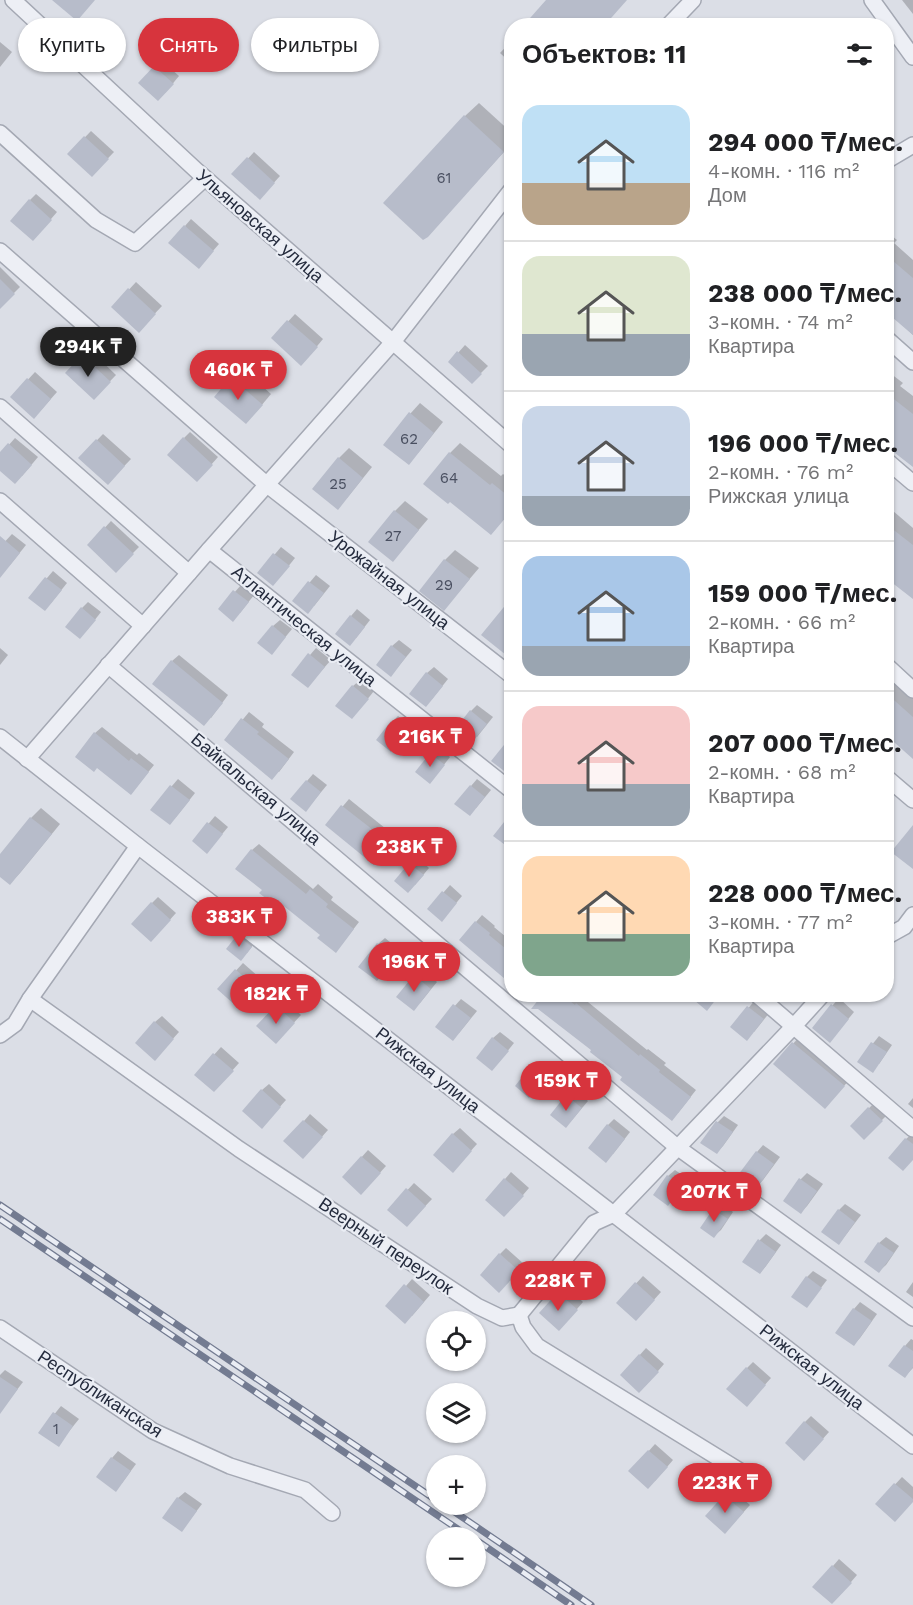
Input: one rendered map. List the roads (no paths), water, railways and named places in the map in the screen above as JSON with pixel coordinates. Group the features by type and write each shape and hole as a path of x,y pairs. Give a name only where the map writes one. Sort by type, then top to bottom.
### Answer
{"street":[{"name":"Ульяновская улица","path":"13,0 205,178 504,439"},
{"path":"676,18 693,0"},
{"path":"872,0 885,18"},
{"path":"894,31 913,57"},
{"path":"0,133 96,220 135,243 205,178"},
{"path":"894,156 913,145"},
{"path":"27,759 393,342 504,199"},
{"path":"0,250 266,484"},
{"path":"894,345 913,362"},
{"path":"0,407 189,573"},
{"path":"894,467 913,483"},
{"name":"Урожайная улица","path":"266,484 504,670"},
{"path":"0,501 143,626"},
{"name":"Атлантическая улица","path":"209,550 504,785"},
{"name":"Байкальская улица","path":"108,665 504,1000"},
{"path":"894,672 913,690"},
{"name":"Рижская улица","path":"0,737 913,1446"},
{"path":"894,784 913,800"},
{"path":"0,1035 15,1024 30,999 138,846"},
{"path":"894,933 912,919"},
{"name":"Веерный переулок","path":"30,999 239,1149 477,1306 502,1318 519,1315"},
{"name":"Байкальская улица","path":"506,1002 677,1147 913,1318"},
{"path":"766,1002 913,1129"},
{"path":"743,1473 537,1346 519,1315 594,1223 614,1214 816,1002"},
{"name":"Республиканская","path":"0,1328 153,1431 230,1466 305,1490 332,1513"}],"railway":[{"path":"0,1205 426,1493"},
{"path":"0,1219 455,1527"},
{"path":"459,1515 591,1605"},
{"path":"486,1547 571,1605"}]}
